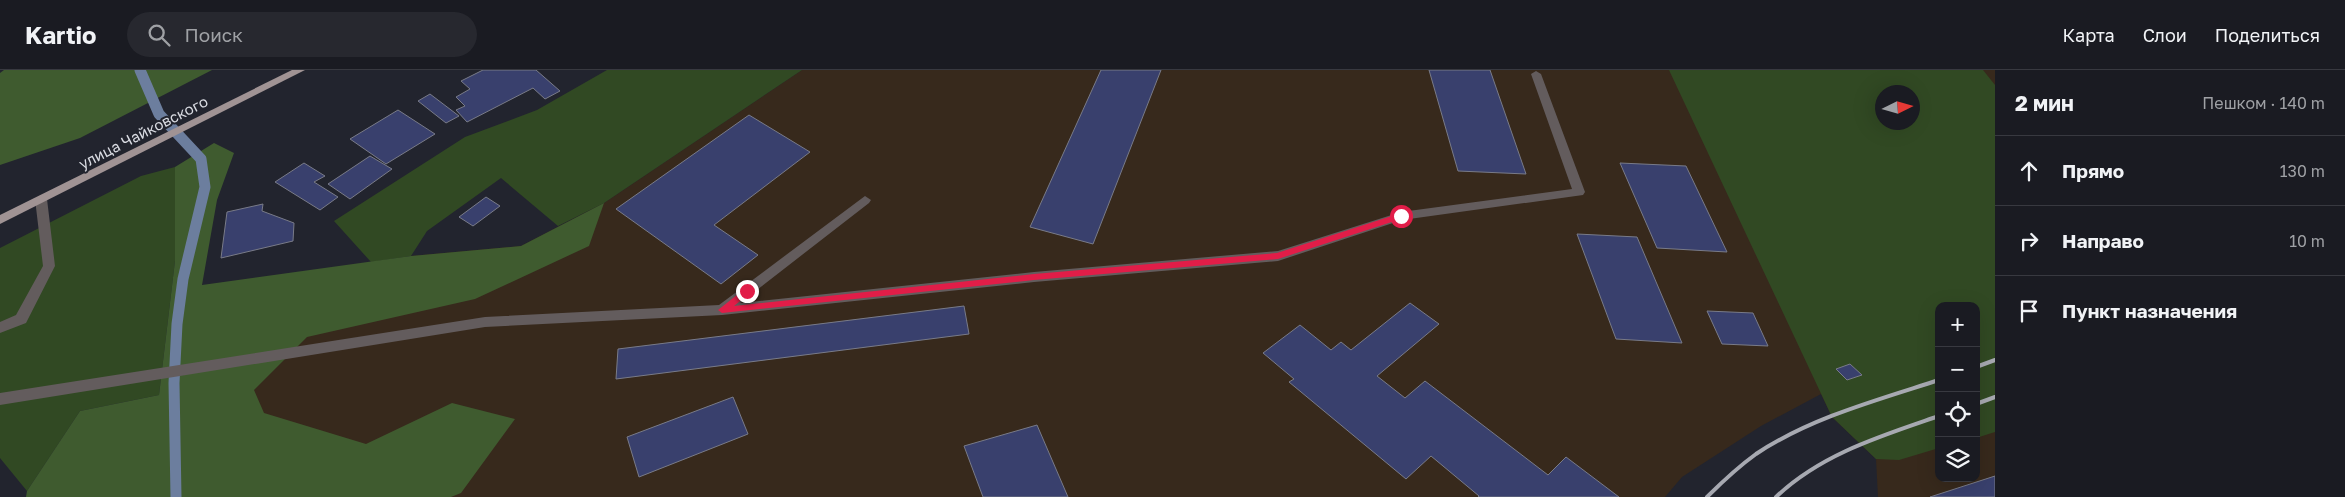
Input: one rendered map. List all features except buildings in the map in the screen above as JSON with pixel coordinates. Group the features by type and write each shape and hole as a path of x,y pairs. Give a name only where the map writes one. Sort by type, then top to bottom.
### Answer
{"main road":[{"name":"улица Чайковского","path":"0,220 300,70"}],"lane":[{"path":"0,399 485,322 722,310 1034,277 1278,256 1401,216 1578,192 1536,74"},
{"path":"0,328 21,319 49,266 41,200"},
{"path":"722,310 865,200"}],"shaded area":[{"path":"802,70 1995,70 1995,497 1878,497 1876,459 1832,417 1821,394 1761,426 1682,477 1665,497 251,497 228,382 411,256 521,246 604,203"}],"green space":[{"path":"4,70 212,70 80,138 0,165 0,73"},
{"path":"607,70 802,70 604,203 558,226 501,178 427,231 411,256 371,262 334,221 465,137 537,110"},
{"path":"1669,70 1983,70 1995,85 1995,432 1980,437 1980,302 1935,302 1935,449 1899,460 1876,459 1832,417"},
{"path":"214,143 234,153 217,200 202,285 411,256 521,246 604,203 589,246 475,299 307,337 254,390 264,413 366,444 452,403 515,419 461,493 451,497 26,497 27,491 80,411 159,395 175,261 175,167"},
{"path":"175,167 175,261 159,395 80,411 27,491 0,458 0,248 141,176"}],"waterway":[{"path":"140,70 159,114 201,159 205,187 183,279 177,324 174,383 176,497"}],"railway":[{"path":"1980,366 1995,360"},
{"path":"1707,497 1743,464 1777,441 1844,411 1935,381"},
{"path":"1980,403 1995,397"},
{"path":"1776,497 1812,469 1832,458 1874,439 1935,417"}],"route":[{"path":"747,291 722,310 1034,277 1278,256 1401,216"}]}
